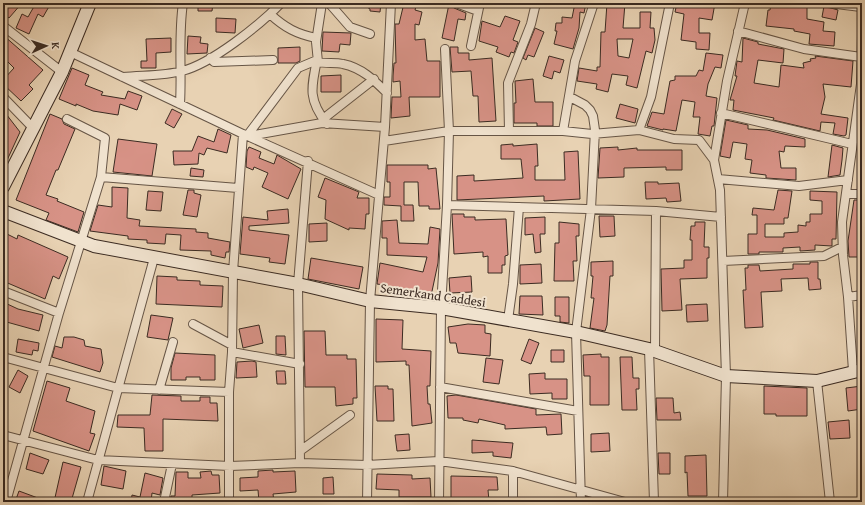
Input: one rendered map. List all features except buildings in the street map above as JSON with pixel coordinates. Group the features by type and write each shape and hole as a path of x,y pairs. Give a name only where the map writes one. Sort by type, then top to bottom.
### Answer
{"street":[{"path":"3,187 62,72 90,3"},
{"path":"180,104 182,71 179,27 182,3"},
{"path":"123,77 182,71 210,58 270,14 281,3"},
{"path":"322,3 316,38 318,60 312,92 316,110 325,122"},
{"path":"330,3 350,27 370,34"},
{"path":"367,502 370,301 385,127 391,3"},
{"path":"456,3 479,7 471,46"},
{"path":"508,130 508,83 531,24 536,3"},
{"path":"563,132 575,61 594,3"},
{"path":"639,130 651,97 670,3"},
{"path":"723,502 726,376 723,261 718,179 714,160 721,113 745,3"},
{"path":"828,3 861,8"},
{"path":"270,14 284,26 299,34 316,38"},
{"path":"3,26 62,72"},
{"path":"738,31 804,49 861,58"},
{"path":"858,370 842,246 842,222 860,84 862,36"},
{"path":"439,502 438,461 441,308 447,205 449,131 445,49"},
{"path":"70,52 246,135 308,161 379,195"},
{"path":"210,58 214,62 273,60"},
{"path":"318,60 318,62 342,64 355,68 374,79 387,93"},
{"path":"229,502 229,392 232,348 233,272 238,188 246,135 298,68 318,60"},
{"path":"325,122 374,79"},
{"path":"3,97 33,128"},
{"path":"570,97 585,105 590,110 593,116 594,133 594,178 576,332 581,502"},
{"path":"721,113 852,144"},
{"path":"6,502 44,369 58,313 101,177 105,138 67,119"},
{"path":"246,135 325,122 385,127"},
{"path":"384,141 449,131 508,130 594,133 639,130 674,138 698,140 714,160"},
{"path":"300,463 298,284 308,161"},
{"path":"101,177 238,188"},
{"path":"718,179 799,186 848,180"},
{"path":"846,194 862,194"},
{"path":"447,205 656,210 721,217"},
{"path":"508,320 519,207"},
{"path":"654,502 652,350 656,210"},
{"name":"Semerkand Caddesi","path":"3,211 94,246 298,284 370,301 441,308 576,332 652,350 726,376 817,381 858,370"},
{"path":"723,261 824,256 842,246"},
{"path":"87,502 154,258"},
{"path":"3,291 58,313"},
{"path":"848,297 862,295"},
{"path":"193,324 232,348 300,364"},
{"path":"159,390 173,342"},
{"path":"3,357 118,388 229,392"},
{"path":"817,381 830,502"},
{"path":"440,387 578,411"},
{"path":"300,451 350,414"},
{"path":"3,435 98,460 230,466 300,463 367,464 438,461 513,471 625,502"},
{"path":"164,502 172,464"},
{"path":"513,471 513,502"}]}
